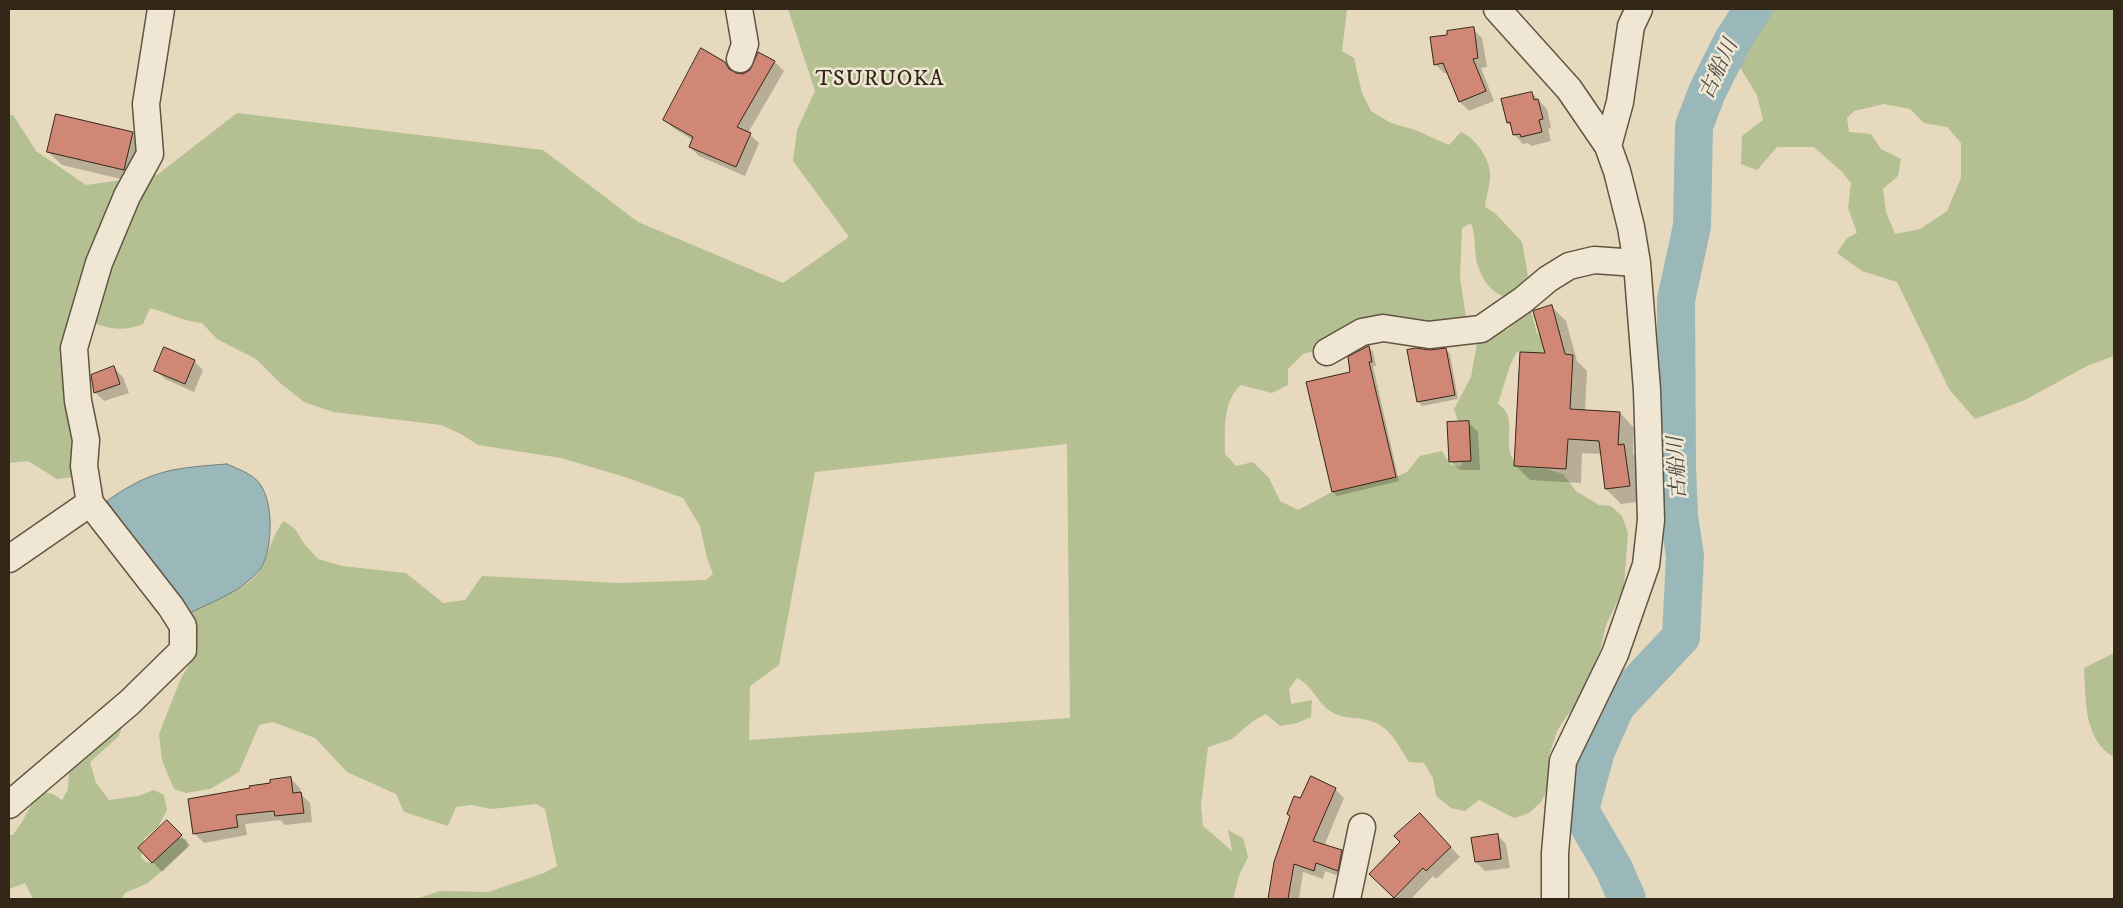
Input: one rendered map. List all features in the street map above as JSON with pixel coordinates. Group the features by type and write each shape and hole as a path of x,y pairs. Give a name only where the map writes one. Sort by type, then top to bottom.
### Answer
{"street":[{"path":"9,805 130,702 183,650 183,626 171,607 90,503 84,466 86,440 78,401 74,348 99,263 127,196 150,154 146,104 162,9"},
{"path":"739,9 745,44 740,59"},
{"path":"1497,9 1569,89 1608,146 1628,218 1636,263 1647,390 1651,520 1646,565 1615,654 1563,761 1554,854 1556,899"},
{"path":"1608,146 1620,102 1631,26 1639,9"},
{"path":"1327,352 1362,332 1383,328 1429,336 1481,329 1516,305 1548,279 1569,266 1594,260 1636,263"},
{"path":"9,559 90,503"},
{"path":"1347,899 1362,827"}],"green space":[{"path":"788,9 1347,9 1342,51 1354,58 1362,93 1371,111 1391,123 1415,130 1449,145 1461,132 1476,143 1487,160 1490,172 1485,207 1495,213 1522,242 1528,276 1519,290 1508,297 1497,293 1484,280 1479,269 1471,223 1462,228 1460,277 1467,325 1328,347 1303,354 1288,369 1288,385 1272,393 1241,385 1230,399 1225,427 1225,454 1236,466 1253,462 1269,478 1280,501 1298,510 1332,492 1396,477 1407,472 1420,456 1442,451 1450,464 1460,467 1468,452 1454,409 1471,377 1478,338 1491,329 1507,330 1531,310 1537,334 1549,340 1559,352 1517,352 1510,365 1498,404 1504,408 1509,419 1511,456 1517,467 1546,469 1563,474 1576,491 1599,505 1611,506 1622,516 1628,533 1624,587 1606,625 1600,651 1579,703 1566,717 1557,731 1549,756 1550,784 1541,802 1529,813 1514,818 1479,800 1465,811 1451,808 1436,796 1433,778 1424,763 1409,762 1396,741 1386,730 1372,721 1342,716 1330,711 1297,678 1289,689 1291,704 1312,700 1311,717 1297,723 1280,726 1266,714 1253,721 1232,739 1208,747 1201,805 1203,826 1232,851 1228,830 1243,838 1248,857 1239,876 1233,899 416,899 440,891 488,892 544,873 557,866 545,809 536,804 492,809 471,805 456,807 448,826 404,812 396,794 347,772 315,738 273,722 259,725 239,772 210,789 186,793 174,789 162,760 159,734 181,678 198,650 187,638 189,609 232,591 253,579 262,566 275,535 284,521 295,529 305,545 318,559 342,566 406,573 443,603 465,600 482,576 619,583 706,580 713,574 707,558 700,526 683,498 628,478 561,458 478,445 461,434 441,425 333,412 304,402 279,382 256,359 217,339 202,323 189,321 150,308 143,324 135,327 120,329 105,327 83,318 74,373 73,477 57,479 28,461 9,463 9,115 13,115 36,151 86,185 157,175 237,113 543,150 638,222 783,283 849,237 793,161 797,130 815,91","holes":["1067,444 1070,718 749,740 750,686 779,665 815,472"]},
{"path":"1736,9 2114,9 2114,356 2087,366 2025,400 1975,419 1949,389 1897,282 1862,271 1837,253 1847,238 1857,233 1848,208 1851,183 1842,172 1814,147 1777,147 1757,170 1741,164 1742,136 1763,120 1757,95 1739,66 1729,38","holes":["1884,104 1910,109 1924,123 1947,127 1961,143 1961,178 1947,211 1920,229 1895,234 1886,212 1883,189 1898,176 1901,159 1881,149 1871,134 1849,132 1847,118 1854,111"]},
{"path":"2114,653 2114,757 2104,750 2091,729 2086,705 2084,668"},
{"path":"124,720 119,736 90,762 96,783 109,800 138,796 154,790 164,795 167,810 158,827 144,839 141,857 146,862 152,863 175,838 186,839 188,847 148,883 125,893 122,899 33,899 25,883 9,889 9,835 13,835 22,822 39,791 53,794 62,800 68,789 69,769"}],"water":[{"path":"227,464 253,477 265,492 270,514 267,551 260,569 245,584 188,614 107,501 137,482 151,476 178,469"}],"building":[{"path":"1474,27 1478,58 1473,59 1486,91 1459,102 1443,63 1434,65 1430,37 1447,35 1447,31"},
{"path":"701,48 725,62 729,69 736,73 743,74 750,70 758,52 775,61 737,127 751,133 736,167 689,147 693,137 663,120"},
{"path":"1532,92 1534,100 1538,99 1543,119 1539,120 1542,132 1521,137 1520,134 1513,135 1510,122 1507,123 1501,99"},
{"path":"56,114 133,132 124,170 47,152"},
{"path":"1552,305 1565,354 1573,355 1570,409 1620,412 1618,445 1624,444 1630,486 1605,489 1599,441 1568,439 1566,469 1514,466 1520,352 1545,353 1533,311"},
{"path":"1369,346 1372,362 1369,362 1396,477 1332,492 1306,382 1350,372 1348,357"},
{"path":"164,347 195,360 185,384 154,371"},
{"path":"1416,348 1430,350 1446,348 1455,395 1417,402 1407,350"},
{"path":"114,366 120,384 94,393 91,375"},
{"path":"1469,421 1471,461 1449,462 1447,422"},
{"path":"1311,776 1336,788 1313,841 1342,850 1338,871 1316,863 1314,871 1294,864 1288,899 1268,899 1274,862 1290,816 1287,814 1294,796 1300,798"},
{"path":"291,777 293,793 301,792 304,813 275,816 274,811 236,815 238,827 193,834 188,799 250,788 249,786 270,783 270,780"},
{"path":"1420,813 1451,847 1426,871 1423,868 1394,898 1369,874 1400,842 1394,836"},
{"path":"167,820 182,835 152,863 138,848"},
{"path":"1498,834 1501,859 1475,862 1471,838"}],"waterway":[{"name":"古船川","path":"1627,899 1614,869 1582,814 1581,806 1596,751 1616,706 1681,637 1685,556 1679,516 1677,467 1676,300 1692,226 1694,126 1707,92 1733,40 1753,9"}],"district":[{"name":"TSURUOKA","path":"880,80"}]}
